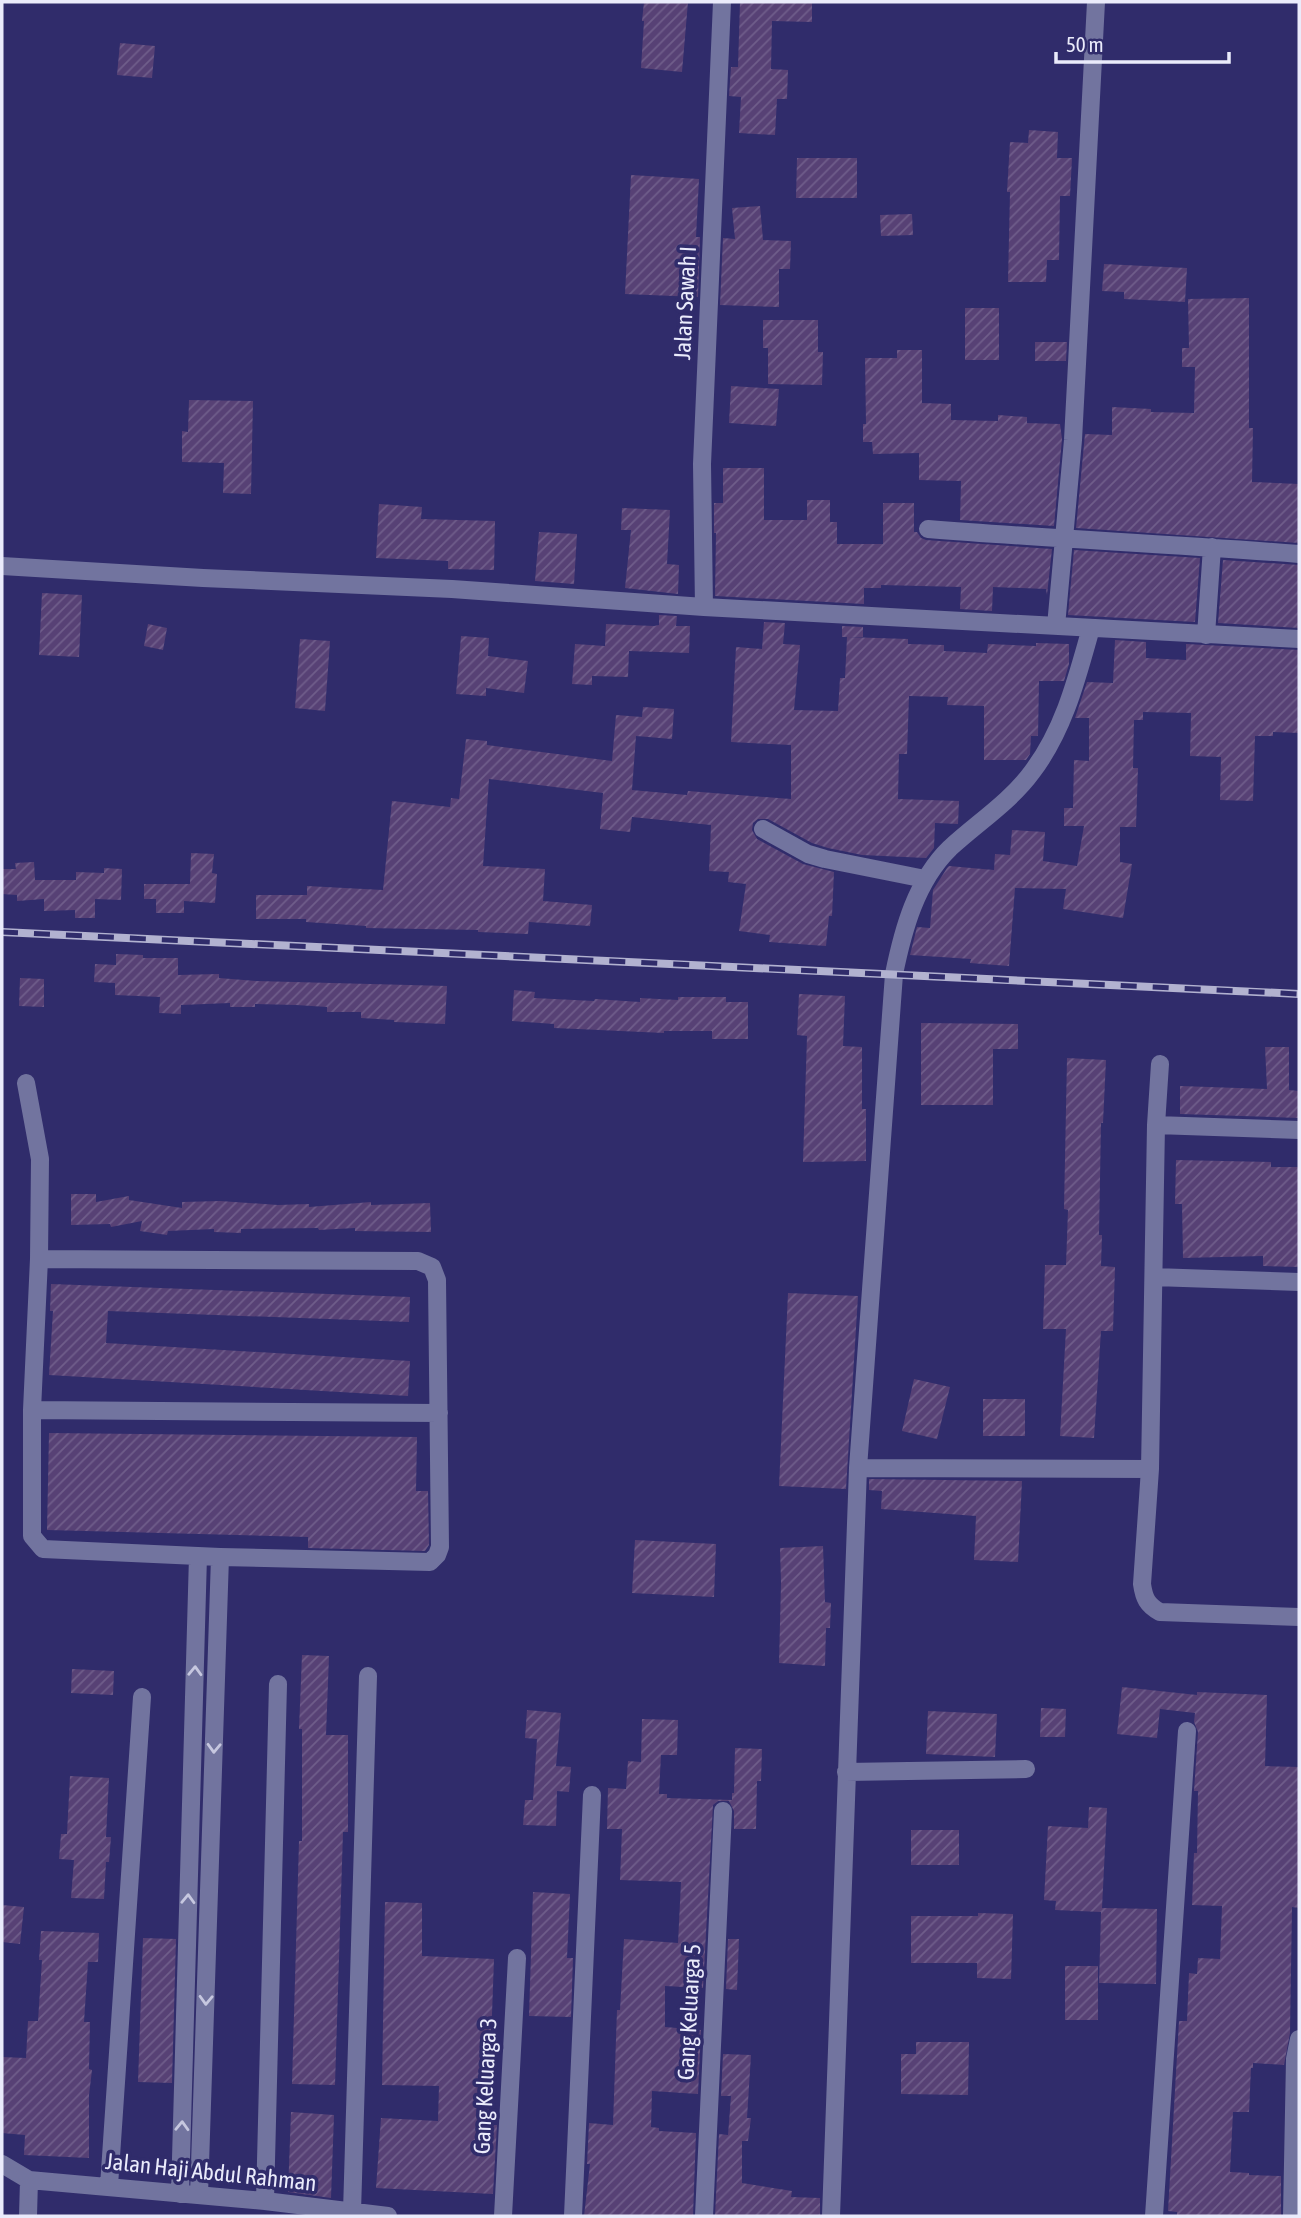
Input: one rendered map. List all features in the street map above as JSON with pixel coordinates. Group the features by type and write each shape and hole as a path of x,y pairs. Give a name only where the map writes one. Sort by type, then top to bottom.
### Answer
{"street":[{"name":"Jalan Sawah I","path":"704,607 702,464 723,2"},
{"path":"1056,626 1073,440 1096,2"},
{"path":"928,528 1064,540 1299,554"},
{"path":"1206,635 1212,547"},
{"path":"2,566 452,589 704,607 1299,639"},
{"path":"831,2216 858,1468 894,974 901,937 925,878 948,850 1018,789 1034,770 1062,719 1073,692 1091,628"},
{"path":"763,829 808,854 925,878"},
{"path":"1160,1064 1156,1125 1150,1469 1142,1584 1147,1603 1160,1612 1299,1617"},
{"path":"26,1083 40,1159 39,1259 32,1410 32,1536 43,1549 430,1562 437,1555 440,1547 437,1280 432,1267 418,1261 39,1259"},
{"path":"1156,1125 1299,1130"},
{"path":"1154,1277 1299,1282"},
{"path":"32,1410 439,1413"},
{"path":"858,1468 1150,1469"},
{"path":"180,2194 198,1556"},
{"path":"199,2195 220,1557"},
{"path":"352,2212 369,1676"},
{"path":"265,2201 278,1684"},
{"path":"109,2186 142,1697"},
{"path":"1154,2216 1187,1731"},
{"path":"846,1772 1026,1769"},
{"path":"573,2216 592,1795"},
{"name":"Gang Keluarga 5","path":"704,2216 723,1811"},
{"name":"Gang Keluarga 3","path":"503,2216 517,1958"},
{"path":"1292,2216 1295,2059 1299,2039"},
{"path":"2,2165 29,2180 28,2216"},
{"name":"Jalan Haji Abdul Rahman","path":"29,2180 265,2201 388,2216"}],"building":[{"path":"644,2 688,2 682,72 641,68"},
{"path":"740,2 812,2 812,22 772,21 771,69 788,70 787,99 777,99 775,135 739,133 741,97 729,96 731,67 738,67"},
{"path":"120,43 155,46 152,78 117,75"},
{"path":"1029,130 1058,132 1057,158 1072,158 1070,196 1060,196 1059,260 1047,260 1046,282 1008,282 1010,192 1007,192 1010,142 1028,143"},
{"path":"797,158 857,158 857,198 796,198"},
{"path":"631,175 699,179 696,237 700,237 698,297 625,294"},
{"path":"760,206 763,240 791,241 790,269 779,269 779,307 720,305 723,238 735,239 732,208"},
{"path":"912,214 913,235 881,236 880,215"},
{"path":"1104,264 1187,268 1185,302 1124,299 1124,292 1102,291"},
{"path":"1249,298 1249,428 1253,428 1252,482 1299,484 1299,543 1076,528 1085,434 1112,435 1112,407 1151,409 1151,412 1194,413 1195,367 1182,367 1182,348 1189,348 1188,299"},
{"path":"965,308 999,308 999,360 965,360"},
{"path":"763,320 818,320 818,352 823,352 822,385 768,384 768,348 763,348"},
{"path":"1035,342 1067,342 1066,361 1035,361"},
{"path":"897,350 922,350 922,403 951,404 951,420 998,421 998,415 1027,417 1027,423 1060,424 1062,439 1054,526 960,520 961,481 919,480 919,453 873,454 872,442 863,442 863,424 866,424 865,358 897,358"},
{"path":"731,386 779,389 776,426 729,423"},
{"path":"189,400 253,401 251,494 223,493 224,463 182,462 182,431 188,432"},
{"path":"723,468 764,468 764,520 807,520 807,500 830,500 830,522 837,522 837,544 883,544 883,503 914,503 914,532 926,540 1052,549 1047,595 1046,589 993,587 992,611 960,609 961,587 881,585 881,588 864,588 864,604 715,596 714,503 723,503"},
{"path":"379,504 422,507 421,519 495,521 494,570 448,569 448,561 376,558"},
{"path":"622,508 670,510 667,564 679,565 678,594 625,588 631,530 621,530"},
{"path":"539,532 577,534 574,584 535,581"},
{"path":"1074,550 1200,558 1195,622 1068,615"},
{"path":"1223,560 1299,565 1299,628 1218,623"},
{"path":"42,593 82,595 79,657 39,655"},
{"path":"659,615 677,616 676,626 690,626 689,653 629,651 628,677 592,676 592,685 572,684 575,644 605,646 606,624 654,626 659,625"},
{"path":"764,622 785,623 783,644 800,645 794,710 838,711 840,678 845,678 847,637 908,639 908,644 944,645 944,651 987,653 988,644 1069,644 1069,664 1064,681 1039,681 1038,736 1031,736 1030,754 1026,760 984,760 984,706 947,705 948,697 909,696 907,754 899,754 898,799 959,801 958,824 935,823 934,848 926,858 862,855 812,843 768,819 758,819 753,823 752,830 757,839 803,864 834,872 832,916 829,916 826,946 769,942 770,935 739,931 746,884 728,882 729,872 709,871 711,825 632,817 630,832 600,829 603,793 489,779 483,866 545,869 543,901 592,905 590,926 529,922 528,934 478,930 366,928 306,922 306,919 256,919 256,895 307,895 307,886 383,890 392,801 450,807 451,798 459,799 466,739 487,741 487,745 612,761 616,715 642,717 643,707 674,709 672,739 636,736 632,790 687,795 688,791 791,799 791,745 731,742 736,647 762,649"},
{"path":"148,624 167,628 163,650 144,646"},
{"path":"842,626 863,627 863,637 842,637"},
{"path":"461,636 489,638 488,656 528,661 524,693 486,688 486,696 456,694"},
{"path":"300,639 330,641 325,711 295,708"},
{"path":"1115,640 1146,642 1146,658 1186,660 1186,644 1299,650 1299,733 1273,732 1273,736 1255,736 1253,801 1220,800 1221,757 1190,756 1191,713 1143,712 1143,720 1134,720 1133,768 1138,768 1136,827 1120,827 1120,862 1132,864 1123,918 1063,909 1066,889 1015,888 1009,966 970,963 971,959 910,955 917,927 930,928 933,890 947,868 994,870 995,854 1010,855 1012,830 1045,832 1043,861 1077,866 1084,826 1064,826 1064,808 1073,808 1074,760 1089,761 1089,718 1075,718 1087,682 1113,683"},
{"path":"191,853 214,854 212,873 217,874 215,903 184,901 184,913 156,913 156,899 144,899 144,884 190,884"},
{"path":"34,862 35,880 76,880 76,872 104,873 104,868 122,869 121,900 95,899 95,918 75,918 75,910 44,911 44,899 17,901 17,895 2,894 2,869 16,869 15,863"},
{"path":"116,954 143,955 143,958 178,958 178,975 219,974 219,978 256,981 447,986 445,1024 361,1018 361,1012 327,1012 327,1007 296,1005 181,1005 181,1014 159,1013 160,997 115,995 115,983 94,982 95,964 116,965"},
{"path":"20,978 44,979 44,1007 19,1006"},
{"path":"514,990 535,992 534,998 594,1001 640,1002 640,998 678,1000 678,997 726,997 726,1002 748,1002 748,1039 712,1039 712,1031 664,1033 554,1028 554,1024 512,1021"},
{"path":"799,994 845,996 843,1046 862,1047 862,1109 866,1109 866,1161 803,1162 807,1036 797,1035"},
{"path":"921,1023 1018,1024 1018,1049 993,1049 993,1105 921,1105"},
{"path":"1265,1047 1289,1047 1289,1090 1299,1091 1299,1118 1180,1114 1180,1086 1267,1089"},
{"path":"1067,1058 1106,1060 1101,1123 1099,1235 1102,1235 1101,1266 1115,1267 1113,1331 1101,1331 1094,1438 1060,1436 1066,1329 1043,1329 1045,1265 1066,1265 1068,1210 1064,1209"},
{"path":"1176,1160 1271,1162 1271,1167 1299,1167 1299,1267 1263,1266 1263,1256 1183,1258 1182,1204 1175,1204"},
{"path":"71,1194 96,1194 96,1202 129,1196 129,1200 182,1208 182,1202 220,1201 309,1204 309,1207 371,1202 371,1205 430,1203 431,1232 318,1228 241,1229 241,1233 214,1232 214,1229 168,1231 167,1235 140,1231 142,1221 111,1227 110,1224 71,1225"},
{"path":"51,1284 410,1297 409,1322 108,1311 106,1343 410,1361 408,1396 49,1375 53,1311 50,1311"},
{"path":"788,1293 858,1296 846,1489 779,1486"},
{"path":"914,1379 950,1387 937,1439 902,1431"},
{"path":"983,1399 1025,1399 1025,1436 983,1436"},
{"path":"49,1433 417,1437 416,1491 428,1491 429,1545 425,1551 308,1548 308,1537 47,1530"},
{"path":"869,1479 1022,1481 1018,1562 974,1560 976,1516 881,1509 882,1491 869,1490"},
{"path":"635,1540 716,1544 714,1597 632,1593"},
{"path":"823,1546 825,1602 831,1603 830,1628 826,1628 825,1666 779,1663 780,1548"},
{"path":"302,1655 329,1656 326,1735 348,1735 348,1832 343,1832 335,2085 292,2084 299,1841 302,1841 302,1729 299,1729"},
{"path":"72,1669 114,1671 113,1695 71,1693"},
{"path":"1122,1687 1197,1695 1197,1692 1267,1695 1265,1766 1299,1767 1299,1908 1292,1907 1290,2033 1284,2065 1253,2063 1249,2112 1233,2112 1230,2172 1281,2176 1281,2216 1177,2216 1177,2212 1168,2211 1179,2021 1187,2021 1189,1973 1197,1974 1198,1958 1220,1959 1222,1906 1192,1905 1194,1853 1197,1853 1198,1791 1194,1791 1198,1732 1194,1722 1195,1713 1160,1709 1157,1738 1117,1734"},
{"path":"1041,1708 1066,1709 1065,1737 1040,1737"},
{"path":"527,1710 561,1713 556,1766 571,1767 569,1792 557,1791 556,1826 523,1825 525,1800 533,1800 537,1739 525,1738"},
{"path":"928,1711 997,1714 995,1757 926,1754"},
{"path":"642,1719 678,1720 677,1755 661,1755 659,1794 667,1794 667,1798 732,1800 735,1748 762,1749 761,1781 757,1781 756,1829 734,1829 734,1811 729,1801 718,1801 713,1805 703,1988 665,1986 665,2027 701,2030 698,2094 652,2091 651,2127 659,2128 659,2131 696,2133 693,2216 584,2216 590,2164 587,2164 589,2123 613,2125 617,2010 620,2010 624,1939 678,1943 681,1882 620,1880 622,1829 607,1829 608,1788 626,1789 628,1761 641,1762"},
{"path":"70,1776 109,1778 106,1837 111,1837 109,1862 106,1862 104,1899 71,1898 74,1860 59,1859 61,1834 67,1834"},
{"path":"1089,1807 1107,1808 1102,1908 1157,1909 1156,1984 1099,1983 1101,1912 1055,1910 1056,1901 1044,1900 1048,1826 1088,1828"},
{"path":"911,1830 959,1830 959,1865 911,1865"},
{"path":"533,1892 570,1894 567,1958 573,1958 571,2017 529,2016"},
{"path":"385,1902 422,1903 422,1956 494,1959 488,2125 497,2125 493,2194 376,2188 381,2118 438,2121 439,2086 382,2085"},
{"path":"2,1905 24,1907 20,1944 2,1942"},
{"path":"978,1913 1013,1914 1011,1979 977,1978 977,1963 911,1963 911,1916 978,1916"},
{"path":"41,1931 99,1933 98,1962 88,1962 84,2022 90,2022 89,2069 92,2070 89,2095 89,2158 24,2155 25,2135 2,2133 2,2057 26,2058 28,2021 38,2021"},
{"path":"143,1938 176,1939 172,2083 138,2082"},
{"path":"728,1939 739,1939 737,1990 726,1989"},
{"path":"1065,1966 1098,1966 1098,2020 1065,2020"},
{"path":"916,2042 969,2042 968,2095 901,2094 901,2054 916,2054"},
{"path":"723,2054 751,2055 747,2118 751,2118 748,2141 742,2141 742,2183 792,2191 791,2197 820,2198 820,2216 715,2216 719,2134 728,2135 731,2096 721,2096"},
{"path":"291,2112 334,2115 331,2198 288,2192"}],"railway":[{"path":"2,932 1299,994"}]}
